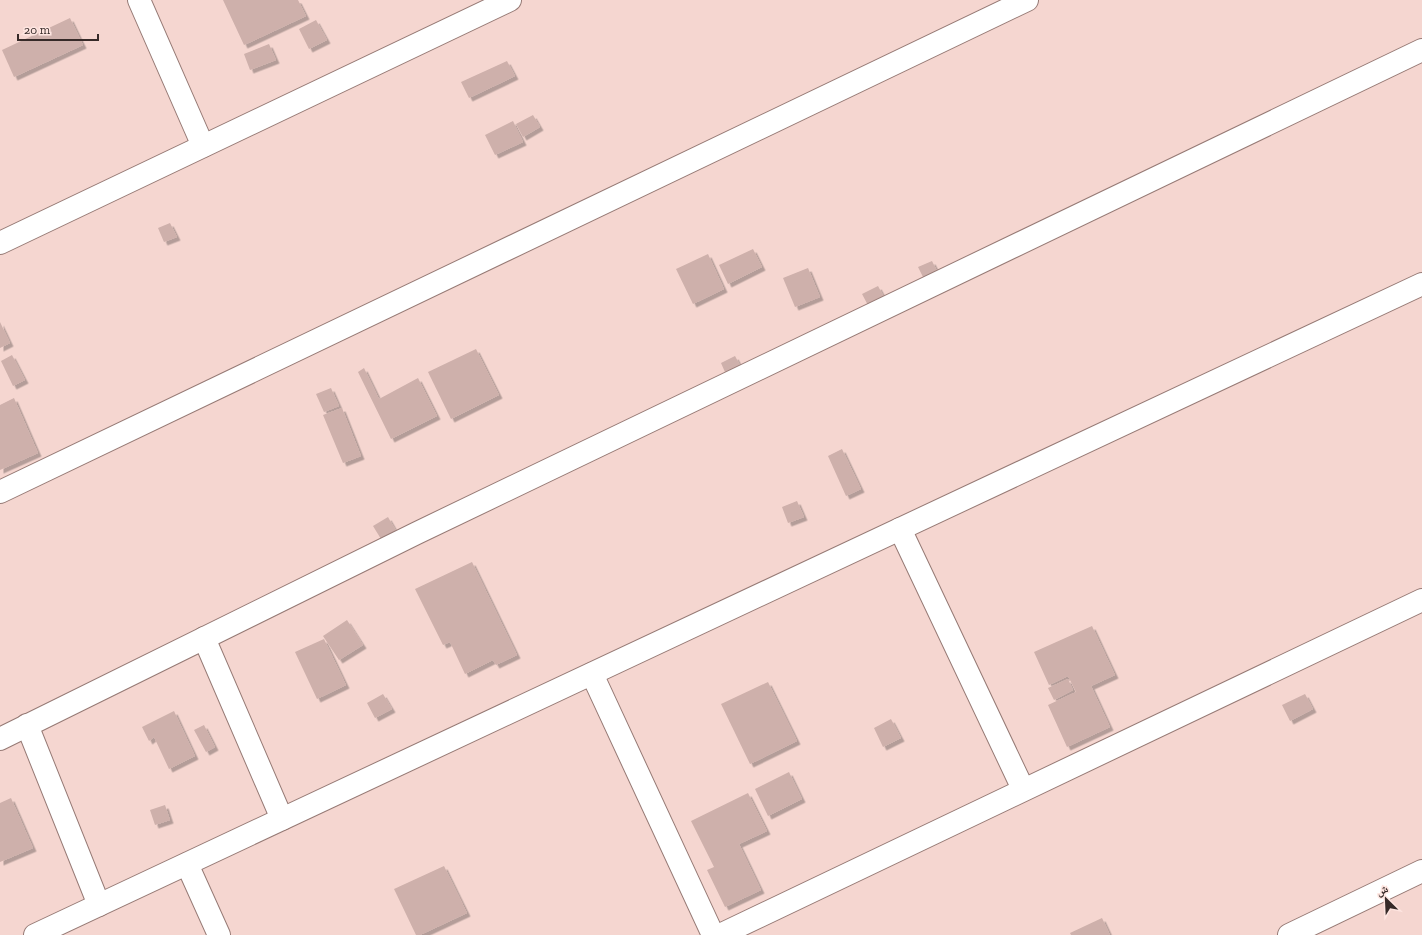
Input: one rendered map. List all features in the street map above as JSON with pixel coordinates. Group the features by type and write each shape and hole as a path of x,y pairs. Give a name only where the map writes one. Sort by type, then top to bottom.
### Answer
{"street":[{"path":"139,0 203,146"},
{"path":"0,243 510,0"},
{"path":"0,492 1027,0"},
{"path":"0,739 425,529 1422,50"},
{"path":"35,935 1422,284"},
{"path":"900,529 1023,789"},
{"path":"720,935 1023,789 1422,600"},
{"path":"204,638 282,819"},
{"path":"592,674 713,935"},
{"path":"27,725 99,905"},
{"path":"187,864 219,935"},
{"path":"1289,935 1422,871"}],"building":[{"path":"223,0 298,0 306,16 244,45"},
{"path":"70,18 83,45 14,77 2,50"},
{"path":"316,20 327,40 309,49 299,29"},
{"path":"269,44 276,60 250,70 244,54"},
{"path":"507,61 515,76 469,98 461,82"},
{"path":"533,115 540,127 523,137 516,124"},
{"path":"513,121 523,142 495,155 485,135"},
{"path":"170,223 177,237 164,242 158,228"},
{"path":"753,249 762,267 728,284 719,265"},
{"path":"708,254 724,289 693,304 676,269"},
{"path":"932,261 939,275 925,281 918,267"},
{"path":"808,268 820,297 795,307 783,278"},
{"path":"878,286 886,301 870,309 862,294"},
{"path":"0,322 10,343 0,348"},
{"path":"476,349 499,395 451,419 428,372"},
{"path":"12,355 25,380 13,386 1,361"},
{"path":"735,356 743,371 728,379 721,363"},
{"path":"364,368 379,399 418,378 437,416 391,439 358,372"},
{"path":"331,388 339,406 324,412 316,394"},
{"path":"14,398 38,453 0,470 0,405"},
{"path":"342,408 361,456 343,463 323,415"},
{"path":"842,449 861,489 846,496 828,456"},
{"path":"797,501 804,517 788,523 782,507"},
{"path":"388,517 396,531 381,539 373,526"},
{"path":"472,562 517,655 496,665 493,660 465,674 450,642 443,645 415,589"},
{"path":"347,620 363,645 339,660 323,636"},
{"path":"1092,626 1115,675 1091,686 1110,727 1067,747 1048,705 1076,692 1068,676 1049,685 1034,652"},
{"path":"324,639 346,685 317,699 295,652"},
{"path":"1068,679 1073,690 1054,700 1048,688"},
{"path":"768,682 797,741 750,764 721,704"},
{"path":"383,694 392,709 375,718 367,703"},
{"path":"1305,694 1313,709 1290,721 1282,705"},
{"path":"174,711 195,756 169,769 154,737 149,741 142,727"},
{"path":"891,719 901,738 883,747 874,728"},
{"path":"204,725 215,747 206,752 194,730"},
{"path":"789,772 802,799 768,816 755,789"},
{"path":"748,793 767,831 739,844 761,890 725,907 707,870 714,867 691,821"},
{"path":"11,798 33,848 0,862 0,803"},
{"path":"165,805 170,820 155,825 150,810"},
{"path":"444,866 467,913 420,935 416,935 394,889"},
{"path":"1102,918 1110,935 1071,935 1070,933"}]}
